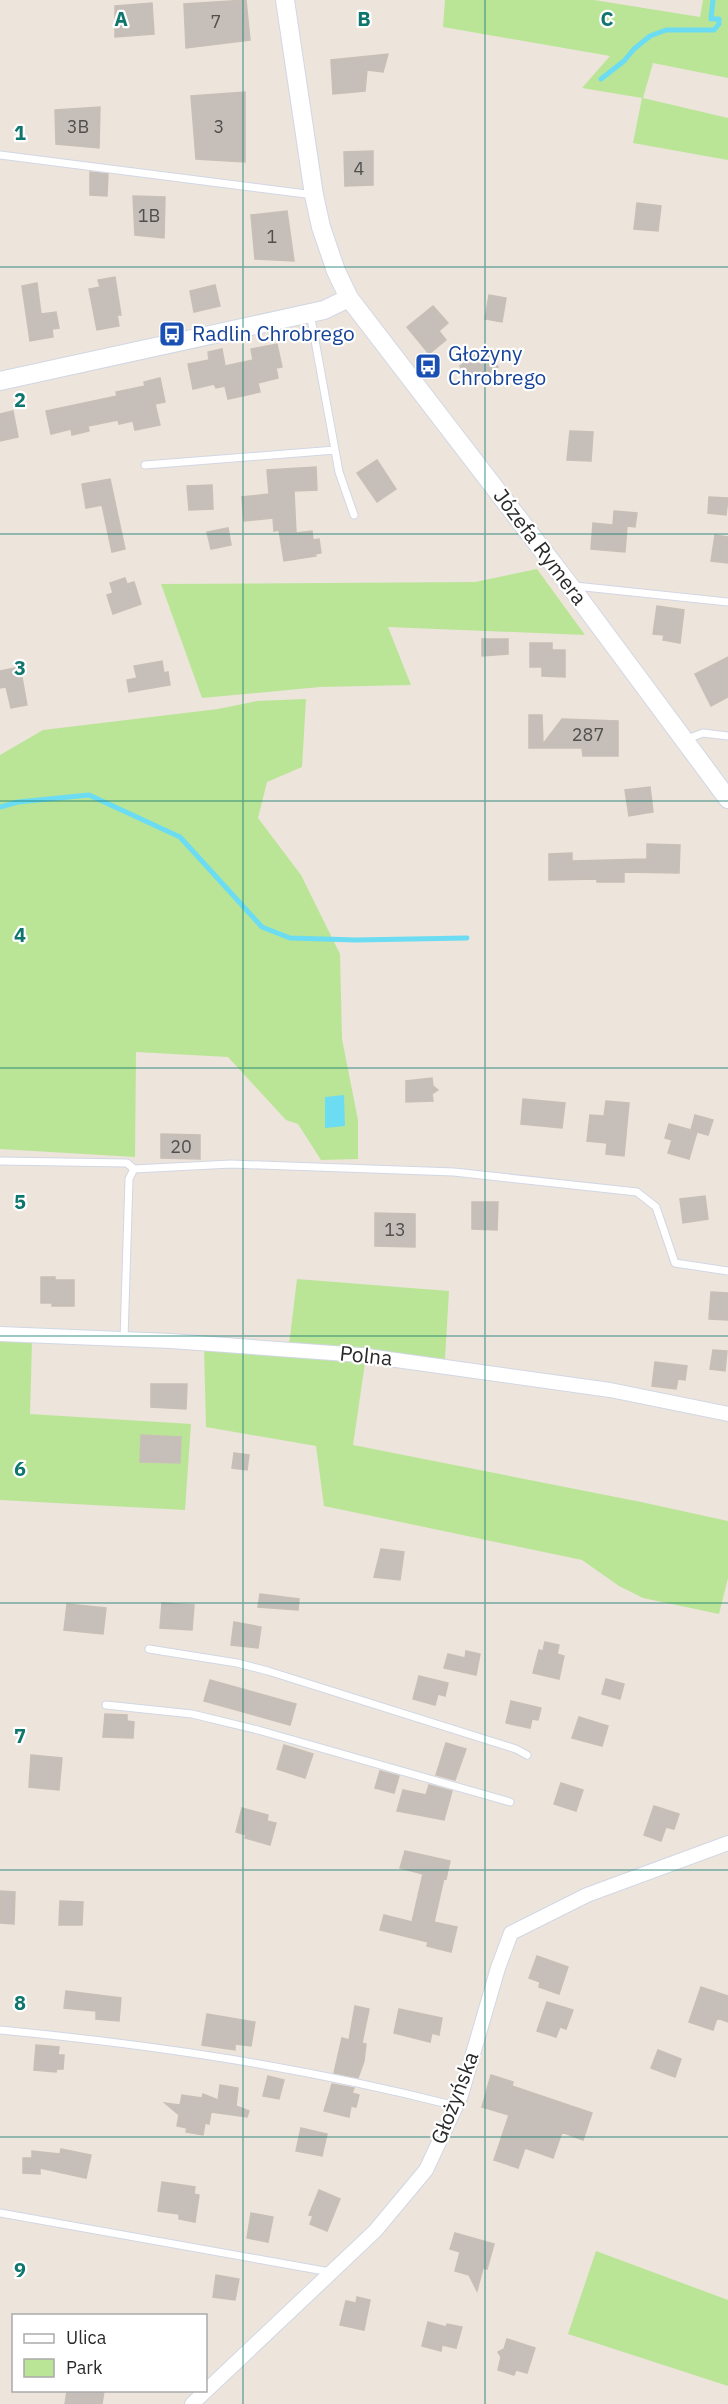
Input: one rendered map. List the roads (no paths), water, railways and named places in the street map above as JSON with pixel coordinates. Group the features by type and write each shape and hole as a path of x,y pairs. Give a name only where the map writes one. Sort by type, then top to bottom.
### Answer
{"street":[{"name":"Józefa Rymera","path":"285,0 314,195 321,227 336,272 349,298 570,586 728,799"},
{"path":"0,381 324,310 349,298"},
{"name":"Polna","path":"0,1334 124,1339 360,1354 610,1390 728,1414"},
{"name":"Głożyńska","path":"207,2390 375,2231 426,2170 461,2095 498,1968 511,1933 586,1895 728,1843"},
{"name":"Głożyńska","path":"192,2404 205,2392"}],"lane":[{"path":"0,155 314,195"},
{"path":"310,313 339,472 354,515"},
{"path":"146,465 335,450"},
{"path":"570,586 728,602"},
{"path":"684,740 703,733 728,736"},
{"path":"0,1161 127,1163 135,1169 231,1164 454,1172 637,1192 656,1207 675,1263 728,1271"},
{"path":"124,1339 129,1179 135,1169"},
{"path":"148,1649 237,1663 268,1671 516,1749 527,1755"},
{"path":"106,1705 192,1714 510,1803"},
{"path":"0,2030 77,2037 260,2062 372,2085 456,2106"},
{"path":"0,2213 330,2272"}],"water":[{"path":"344,1095 345,1126 325,1128 325,1097"}],"waterway":[{"path":"601,79 650,36 666,30 714,30 719,24 719,19 711,19 713,0"},
{"path":"0,807 18,802 89,795 180,837 262,927 290,938 356,940 467,938"}],"place":[{"name":"Radlin Chrobrego","path":"172,334"},
{"name":"Głożyny Chrobrego","path":"428,366"}]}
